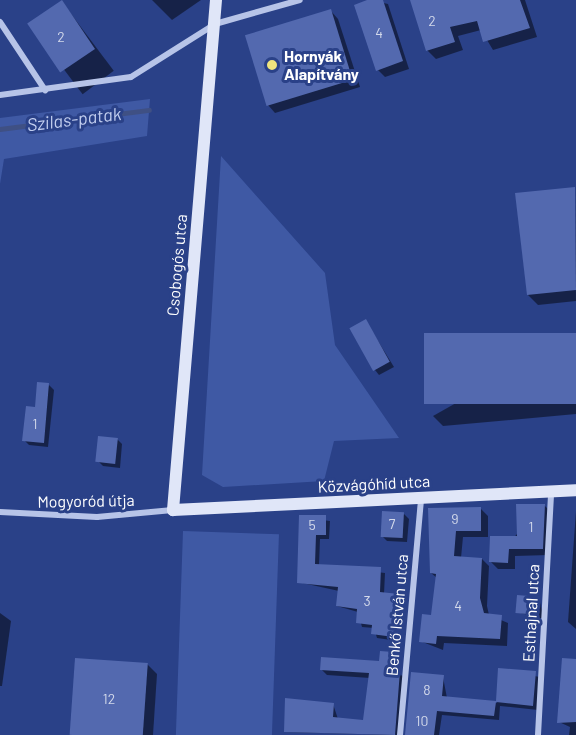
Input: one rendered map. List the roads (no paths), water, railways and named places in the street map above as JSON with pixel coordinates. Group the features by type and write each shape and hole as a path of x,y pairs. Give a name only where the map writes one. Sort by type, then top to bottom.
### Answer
{"street":[{"name":"Csobogós utca","path":"173,510 216,0"},
{"path":"0,95 131,77 215,24 300,0"},
{"path":"0,22 45,90"},
{"name":"Közvágóhíd utca","path":"173,510 576,490"},
{"name":"Esthajnal utca","path":"538,735 551,492"},
{"name":"Benkő István utca","path":"400,735 421,498"},
{"name":"Mogyoród útja","path":"0,512 97,517 173,510"}],"waterway":[{"name":"Szilas-patak","path":"0,129 149,110"}],"place":[{"name":"Hornyák Alapítvány","path":"272,65"}]}
